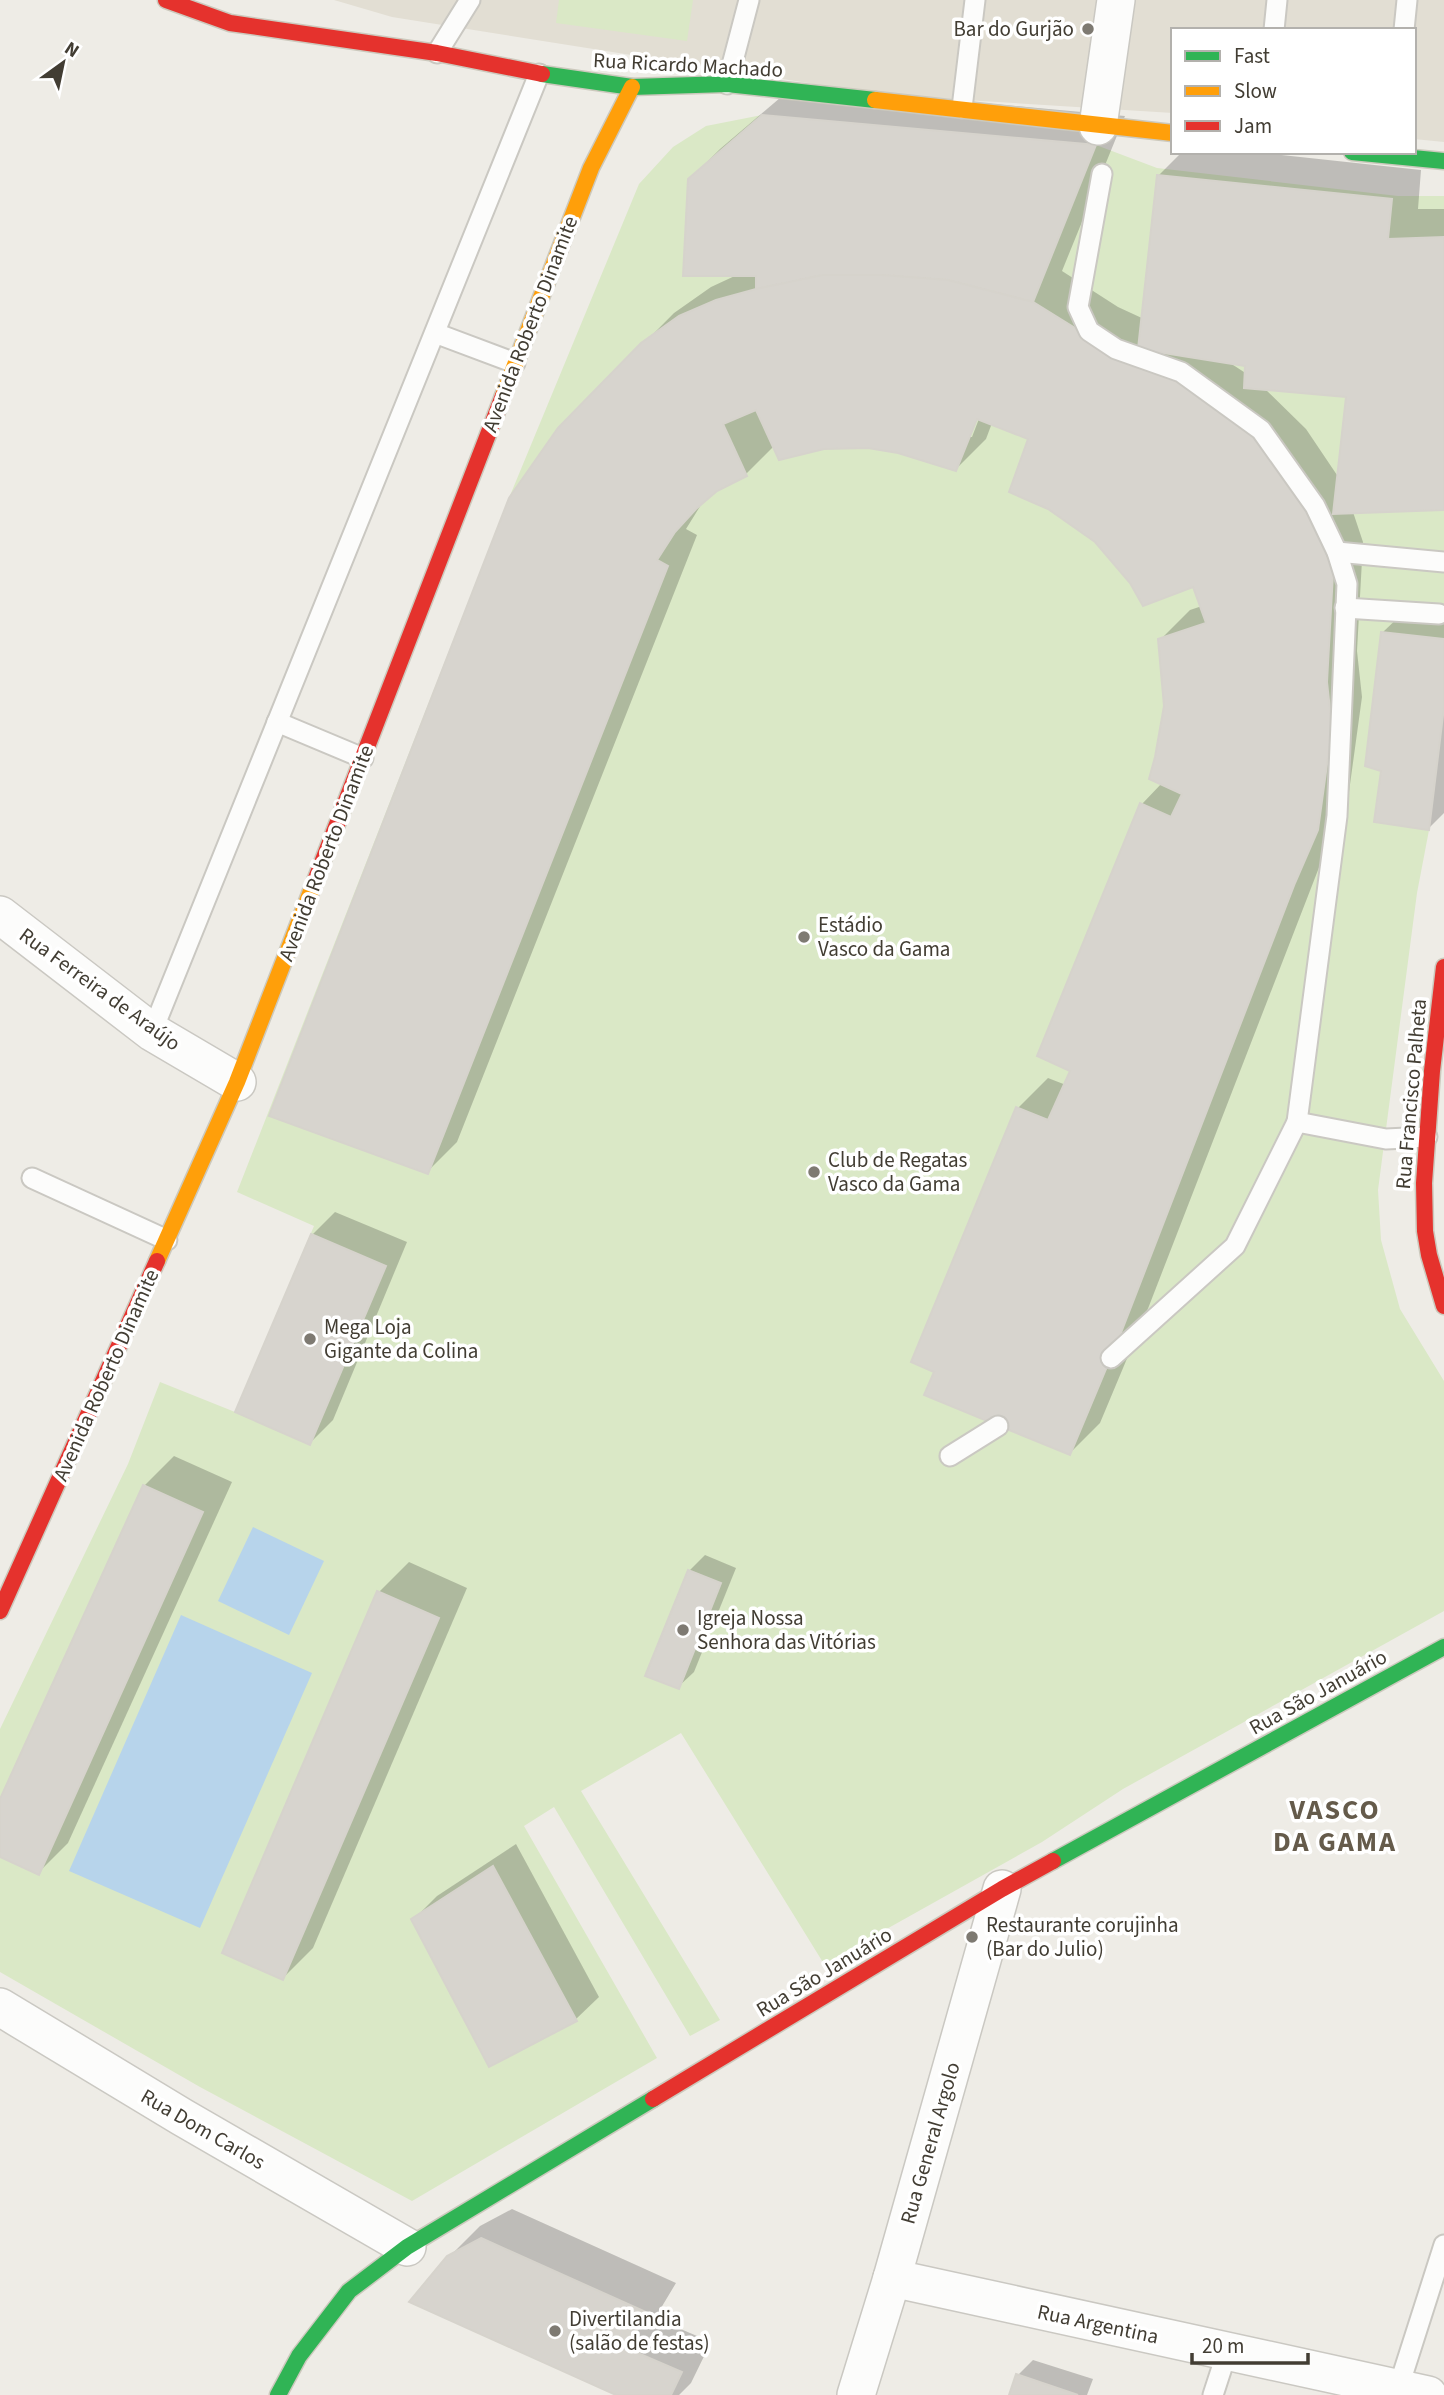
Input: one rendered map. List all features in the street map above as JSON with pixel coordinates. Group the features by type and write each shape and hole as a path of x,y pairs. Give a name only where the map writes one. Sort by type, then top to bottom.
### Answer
{"street":[{"name":"Rua Ricardo Machado","path":"166,0 230,23 437,53 539,74 632,87 727,84 1171,133"},
{"path":"1098,126 1116,0"},
{"name":"Avenida Roberto Dinamite","path":"0,1611 237,1082 590,168 632,87"},
{"path":"1392,155 1444,161"},
{"name":"Rua Ferreira de Araújo","path":"0,915 152,1032 237,1082"},
{"name":"Rua Francisco Palheta","path":"1444,967 1436,1025 1422,1184 1426,1242 1433,1279 1444,1306"},
{"name":"Rua São Januário","path":"278,2395 299,2356 349,2291 407,2247 1002,1889 1444,1647"},
{"name":"Rua General Argolo","path":"856,2395 892,2278 1002,1889"},
{"name":"Rua Dom Carlos","path":"0,2007 182,2118 407,2247"},
{"name":"Rua Argentina","path":"892,2278 1413,2392"}],"lane":[{"path":"437,53 470,0"},
{"path":"727,84 749,0"},
{"path":"962,108 975,0"},
{"path":"1273,28 1277,0"},
{"path":"1404,28 1407,0"},
{"path":"152,1032 539,74"},
{"path":"1102,174 1078,307 1089,331 1116,349 1181,372 1261,429 1315,506 1337,552 1347,584 1337,816 1297,1122 1235,1246 1111,1357"},
{"path":"435,333 515,363"},
{"path":"1337,552 1444,562"},
{"path":"1345,608 1439,614"},
{"path":"277,722 363,758"},
{"path":"1297,1122 1386,1139 1427,1137"},
{"path":"32,1178 167,1240"},
{"path":"950,1456 998,1426"},
{"path":"1413,2392 1444,2245"},
{"path":"1213,2395 1227,2351"}],"shaded area":[{"path":"334,0 1444,0 1444,142 1416,139 1416,28 1171,28 1171,113 884,95 392,17"}],"green space":[{"path":"559,0 693,0 687,41 556,23"},
{"name":"Club de Regatas Vasco da Gama","path":"762,115 1096,145 1157,168 1398,196 1444,196 1444,707 1378,1190 1381,1240 1400,1309 1444,1381 1444,1611 1123,1789 1042,1842 824,1964 681,1733 581,1791 720,2020 690,2036 554,1807 524,1826 657,2058 412,2201 200,2087 0,1972 0,1729 128,1464 160,1382 235,1412 314,1226 237,1192 509,498 639,184 673,147 706,126"}],"water":[{"path":"253,1527 324,1561 289,1635 218,1601"},
{"path":"181,1615 312,1673 200,1928 69,1871"}],"building":[{"path":"762,115 1096,145 1033,302 948,280 882,275 823,275 756,289 756,276 683,276 688,179"},
{"path":"1157,175 1392,199 1388,239 1444,237 1444,510 1333,514 1346,397 1244,388 1245,366 1138,349"},
{"path":"823,275 882,275 948,280 1033,302 1088,336 1182,380 1228,412 1277,459 1315,517 1333,573 1327,682 1332,728 1318,830 1119,1338 1070,1455 924,1395 934,1372 911,1362 1016,1107 1048,1120 1070,1071 1037,1056 1140,803 1171,817 1182,794 1149,779 1164,706 1158,639 1206,623 1193,587 1143,606 1130,583 1095,542 1048,509 1009,492 1028,439 977,419 956,471 898,453 868,448 824,449 779,460 756,410 723,424 747,476 717,491 696,509 675,532 657,560 668,566 428,1174 269,1116 509,498 558,428 641,343 679,316 716,300"},
{"path":"1381,632 1444,639 1444,707 1429,830 1374,822 1381,771 1365,766"},
{"name":"Mega Loja Gigante da Colina","path":"311,1234 386,1266 310,1445 235,1412"},
{"path":"143,1485 203,1512 39,1875 0,1857 0,1799"},
{"name":"Igreja Nossa Senhora das Vitórias","path":"688,1570 721,1583 679,1689 645,1676"},
{"path":"377,1591 439,1618 283,1980 222,1953"},
{"path":"493,1866 577,2021 489,2067 411,1919"},
{"name":"Divertilandia (salão de festas)","path":"481,2238 648,2313 626,2348 682,2372 671,2395 616,2395 409,2302 447,2256"},
{"path":"1016,2374 1078,2395 1009,2395"}],"traffic: fast":[{"path":"542,74 632,87 727,84 875,100"},
{"path":"1372,154 1444,161"},
{"path":"1053,1861 1444,1647"},
{"path":"278,2395 299,2356 349,2291 407,2247 653,2099"}],"traffic: slow":[{"path":"503,396 591,168 632,87"},
{"path":"875,100 1171,133"},
{"path":"157,1261 237,1082 315,881"}],"traffic: jam":[{"path":"166,0 230,23 437,53 542,74"},
{"path":"315,881 503,396"},
{"path":"1444,967 1432,1071 1424,1183 1425,1231 1444,1306"},
{"path":"0,1611 157,1261"},
{"path":"653,2099 1053,1861"}],"place":[{"name":"Bar do Gurjão","path":"1088,29"},
{"name":"Estádio Vasco da Gama","path":"804,937"},
{"name":"Club de Regatas Vasco da Gama","path":"814,1172"},
{"name":"Mega Loja Gigante da Colina","path":"310,1339"},
{"name":"Igreja Nossa Senhora das Vitórias","path":"683,1630"},
{"name":"Restaurante corujinha (Bar do Julio)","path":"972,1937"},
{"name":"Divertilandia (salão de festas)","path":"555,2331"}],"district":[{"name":"VASCO DA GAMA","path":"1335,1826"}]}
